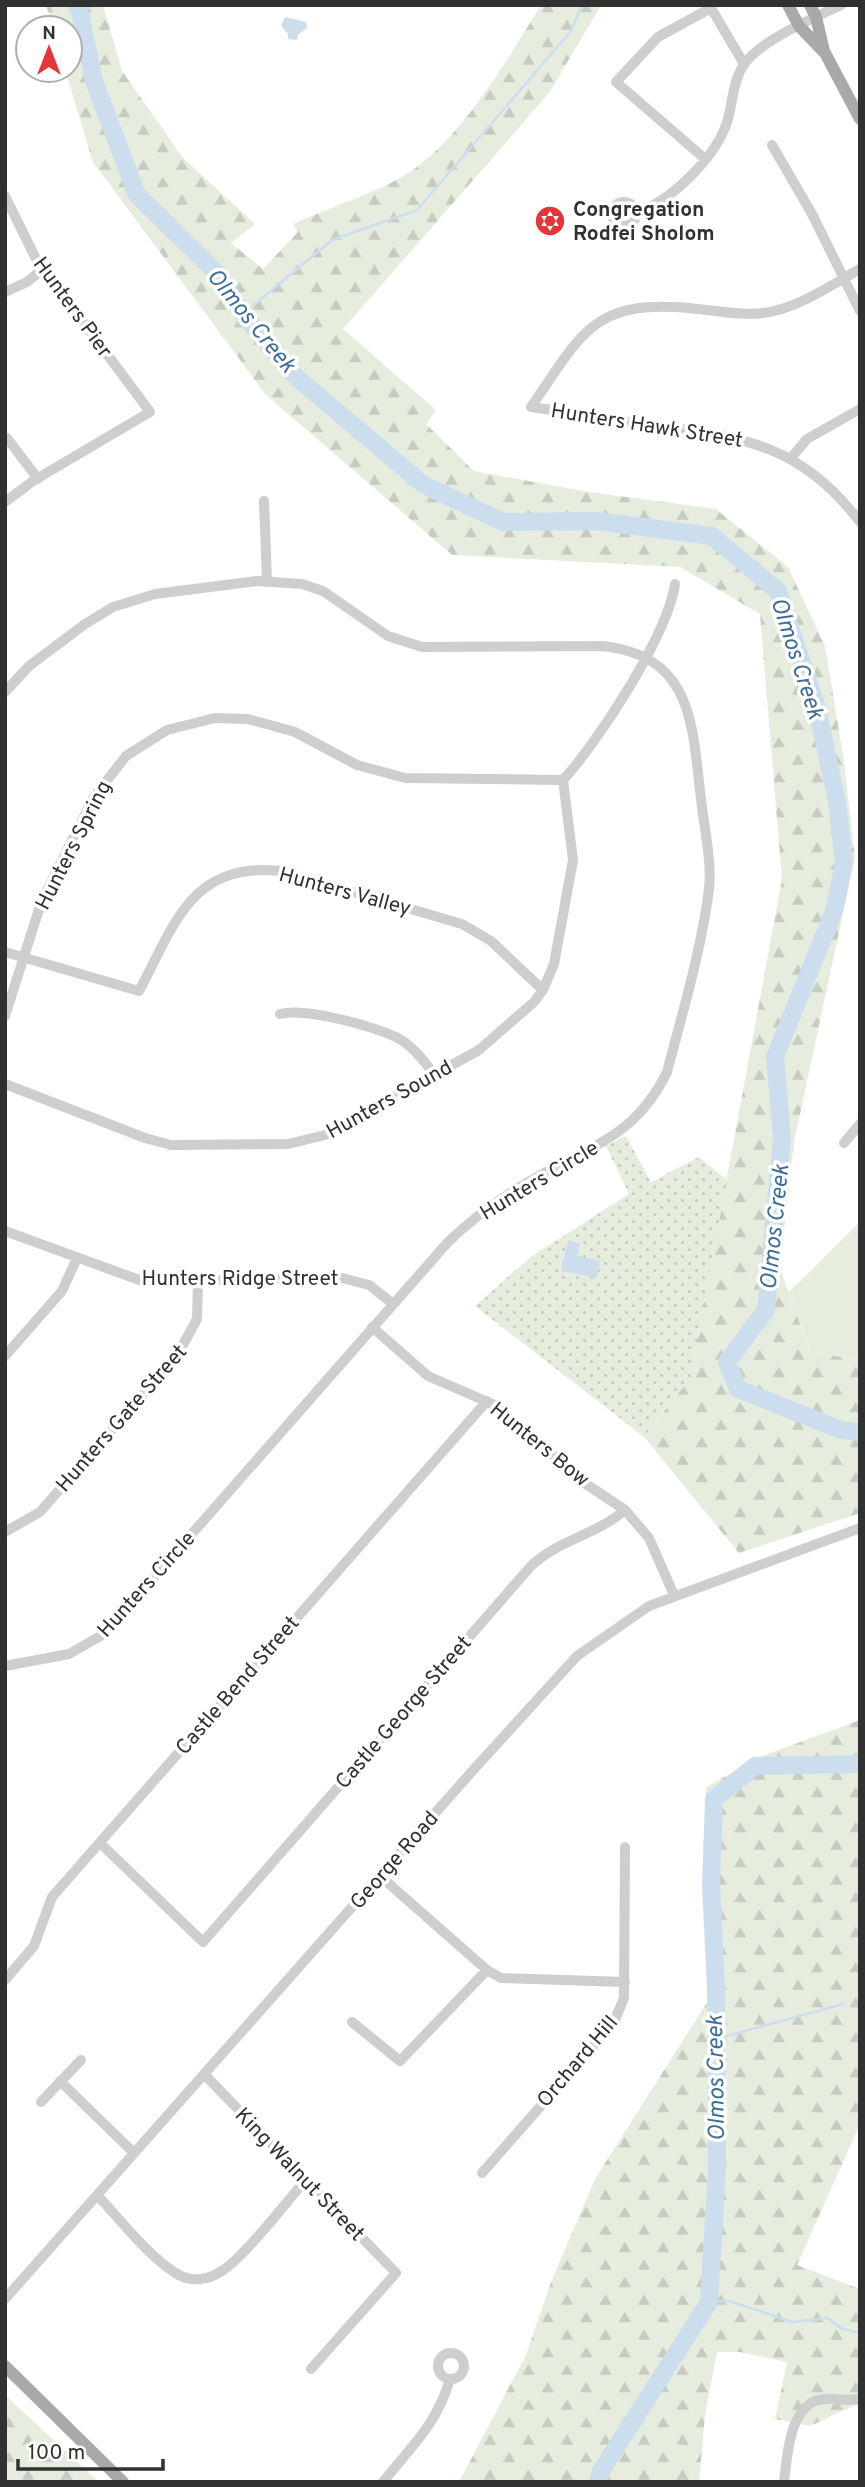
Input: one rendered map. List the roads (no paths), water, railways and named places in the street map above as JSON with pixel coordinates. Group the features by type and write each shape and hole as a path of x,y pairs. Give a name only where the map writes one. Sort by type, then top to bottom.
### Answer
{"main road":[{"path":"788,5 799,26 824,51"},
{"path":"813,11 824,51 860,119"},
{"path":"6,2366 123,2482"}],"street":[{"path":"636,212 667,197 705,158 723,131 733,90 744,64 799,26 813,11 841,5"},
{"path":"705,158 616,82 658,37 711,8 744,64"},
{"path":"772,145 860,311"},
{"name":"Hunters Pier","path":"5,196 44,268 150,412 38,479"},
{"path":"5,292 27,282 44,268"},
{"path":"844,278 860,269"},
{"name":"Hunters Hawk Street","path":"844,278 789,306 763,313 652,304 615,312 592,327 571,349 531,407 722,434 765,446 791,458 818,478 860,522"},
{"path":"791,458 807,439 860,409"},
{"path":"5,502 38,479 7,438"},
{"path":"264,501 267,581"},
{"path":"5,692 29,666 85,624 113,607 155,594 267,581 302,584 323,591 388,636 422,647 603,646 644,658"},
{"path":"563,780 590,747 644,658 672,607 676,584"},
{"name":"Hunters Circle","path":"5,1666 69,1654 104,1633 448,1242 480,1213 634,1121 656,1096 667,1072 706,904 709,867 688,706 668,674 644,658"},
{"name":"Hunters Spring","path":"5,1016 42,900 106,779 139,746 183,725 231,718 264,722 295,732 356,765 405,778 563,780"},
{"name":"Hunters Sound","path":"5,1084 161,1143 182,1146 297,1143 325,1135 493,1039 543,990 554,964 570,892 573,860 563,780"},
{"name":"Hunters Valley","path":"22,957 139,991 182,910 200,888 234,872 262,869 280,871 462,924 491,941 543,990"},
{"path":"5,952 22,957"},
{"path":"280,1014 307,1012 396,1037 412,1048 434,1075"},
{"path":"844,1143 860,1125"},
{"name":"Hunters Ridge Street","path":"5,1231 142,1281 342,1278 369,1285 392,1303"},
{"path":"5,1356 62,1291 78,1258"},
{"name":"Hunters Gate Street","path":"5,1532 40,1512 178,1354 197,1318 198,1281"},
{"name":"Hunters Bow","path":"372,1327 428,1376 487,1401 583,1482 625,1510 649,1538 674,1595"},
{"name":"Castle Bend Street","path":"5,1980 34,1946 52,1897 487,1401"},
{"name":"Castle George Street","path":"100,1843 203,1942 531,1566 545,1552 609,1524 625,1510"},
{"name":"George Road","path":"5,2299 578,1656 624,1622 674,1595 860,1528"},
{"name":"Orchard Hill","path":"482,2173 614,2022 624,1998 625,1847"},
{"path":"380,1876 487,1970 501,1978 625,1982"},
{"path":"352,2022 400,2061 487,1970"},
{"path":"41,2102 81,2060"},
{"name":"King Walnut Street","path":"204,2074 396,2273 311,2369"},
{"path":"60,2081 134,2153"},
{"path":"97,2195 166,2266 181,2276 208,2278 228,2267 305,2181"},
{"path":"383,2482 427,2431 443,2402 450,2379"},
{"path":"783,2482 798,2417 805,2408 816,2401 826,2399 860,2399"}],"water":[{"path":"285,17 306,22 307,28 298,35 297,40 288,39 288,34 281,26"},
{"path":"568,1241 580,1243 578,1256 600,1261 597,1278 561,1271"}],"waterway":[{"name":"Olmos Creek","path":"76,5 79,8 94,81 137,195 217,273 243,314 295,376 424,485 503,522 596,521 712,536 778,591 817,708 837,802 844,863 834,911 775,1057 782,1138 766,1310 727,1362 738,1389 841,1430 860,1432"},
{"path":"243,314 332,240 417,210 571,31 582,5"},
{"name":"Olmos Creek","path":"598,2482 601,2471 709,2302 717,2169 716,1987 711,1885 714,1799 755,1766 860,1764"},
{"path":"716,2039 843,2004"},
{"path":"709,2302 729,2301 793,2322 828,2318 840,2328 860,2333"}],"place":[{"name":"Congregation Rodfei Sholom","path":"550,221"}]}
